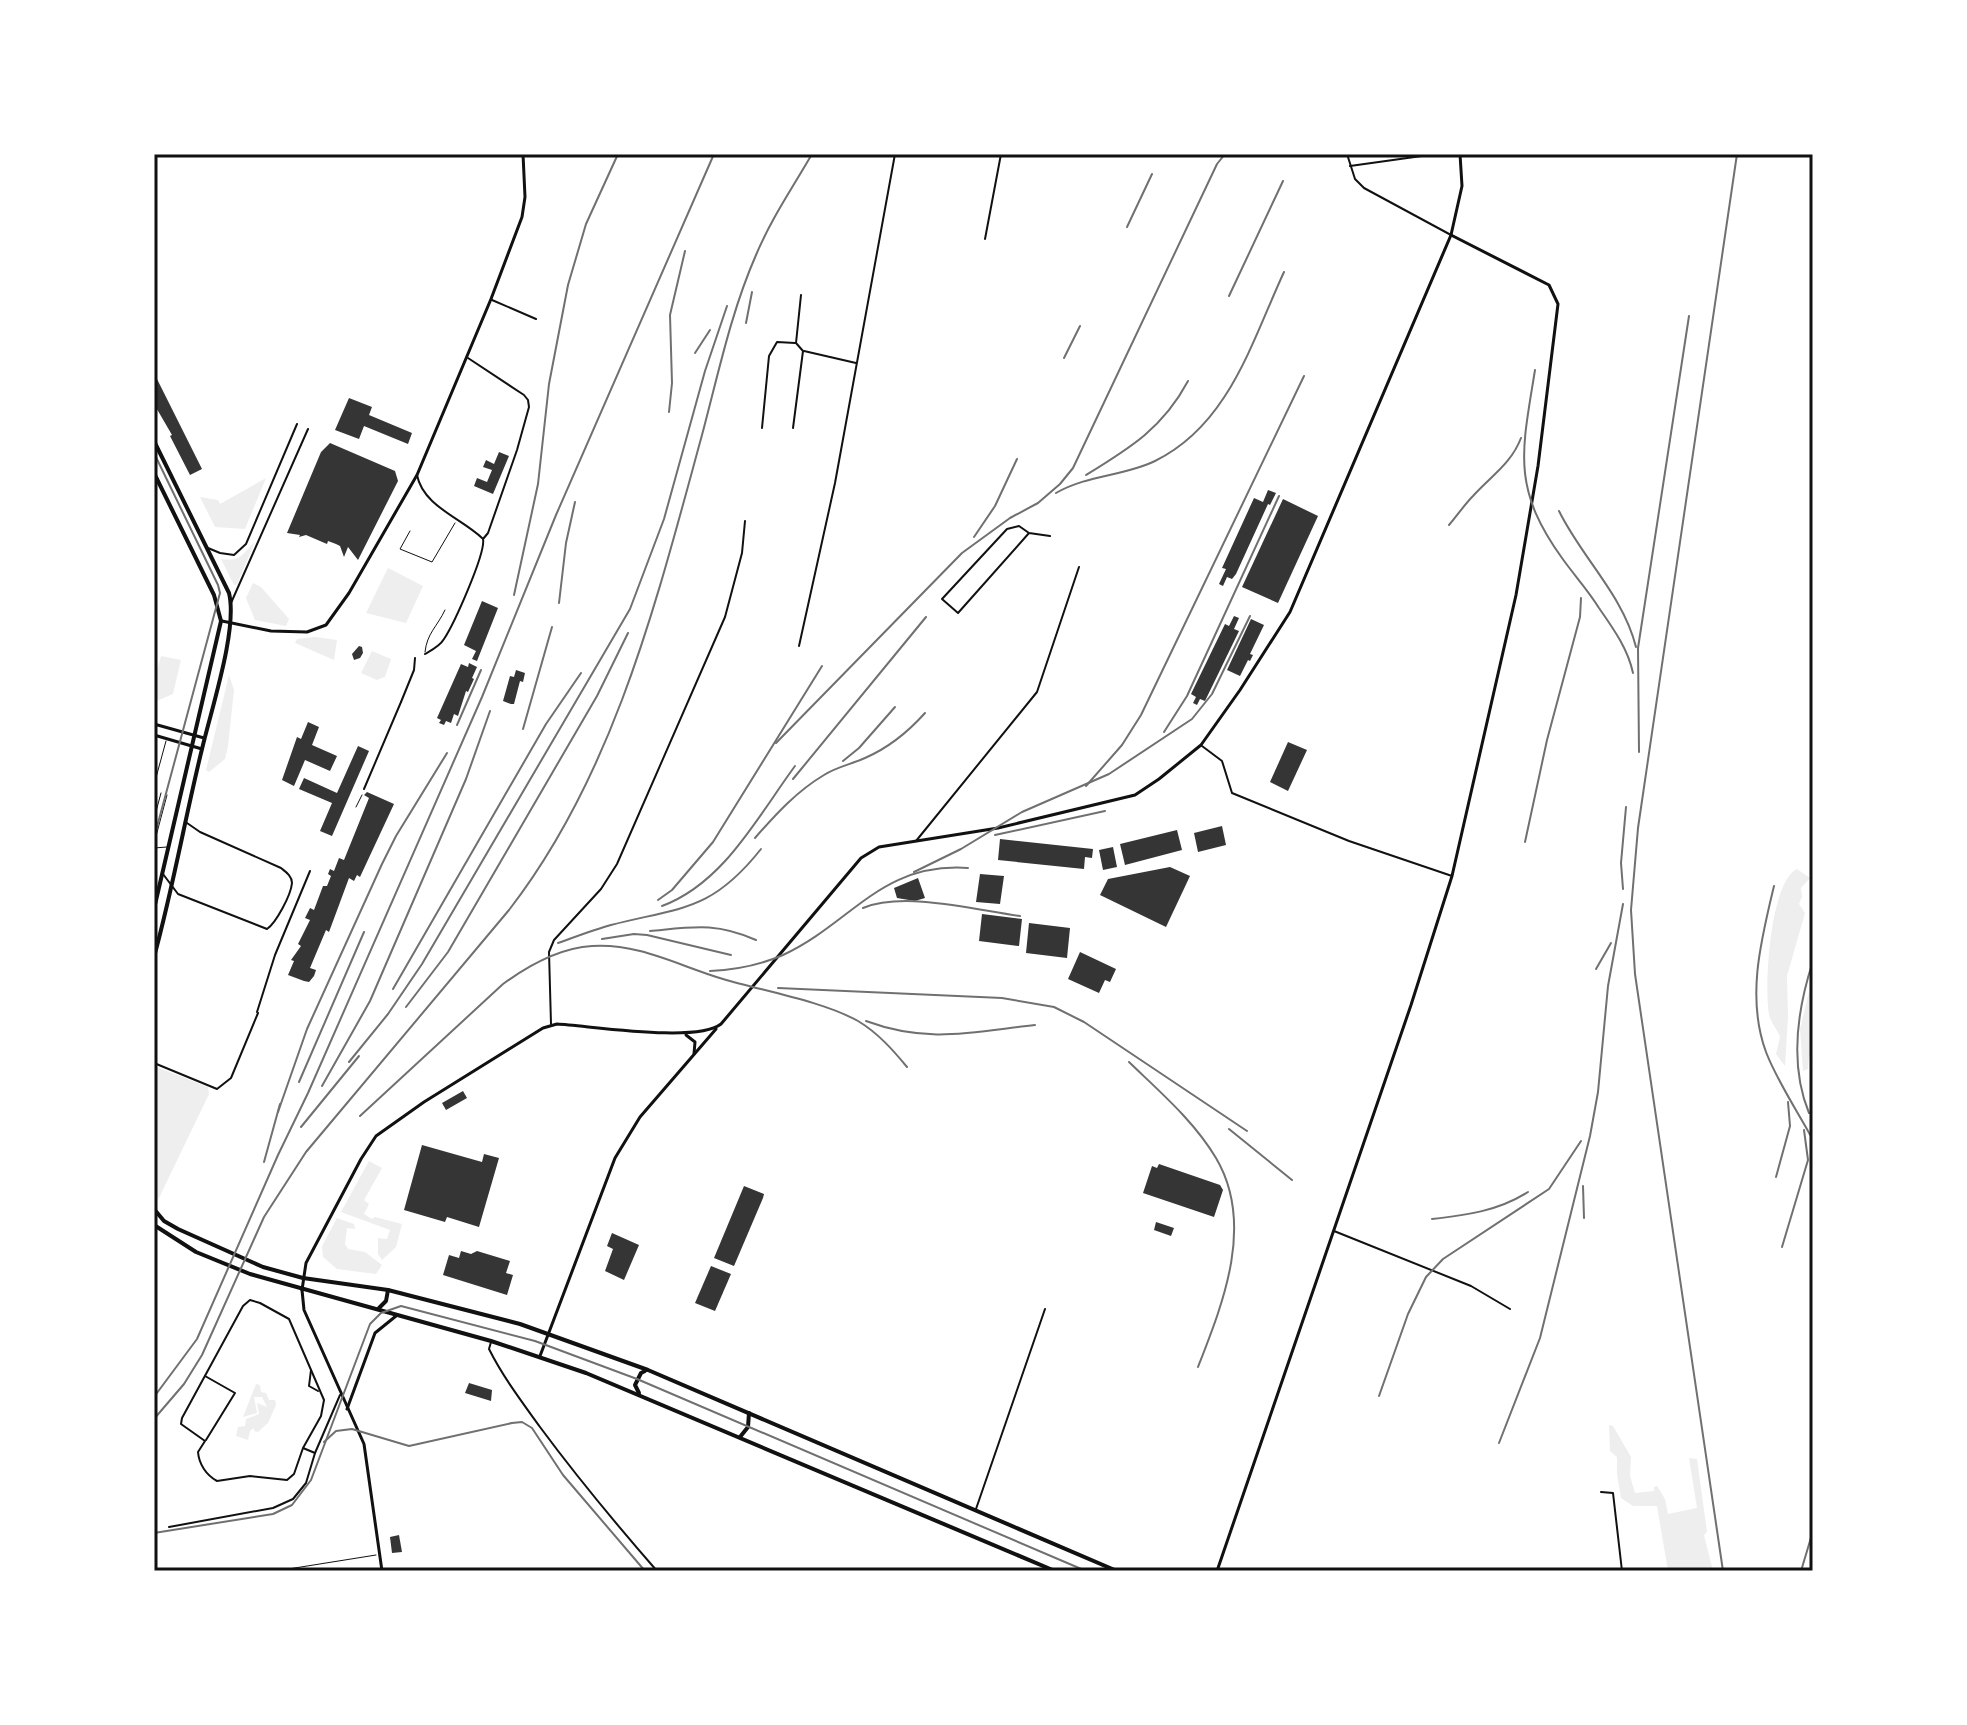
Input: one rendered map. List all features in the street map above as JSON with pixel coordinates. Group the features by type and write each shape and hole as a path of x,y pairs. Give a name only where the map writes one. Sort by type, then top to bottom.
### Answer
{"main road":[{"path":"221,621 292,633 307,632 323,627 349,593 417,475 491,299 522,217 525,197 523,154"},
{"path":"540,1356 596,1202 615,1158 640,1117 861,858 879,847 998,828 1135,795 1201,745 1290,612 1451,235 1462,186 1460,154"},
{"path":"1217,1571 1411,1005 1452,876 1516,595 1536,480 1558,304 1549,285 1451,235"},
{"path":"154,957 187,822 230,623 231,603 155,445"},
{"path":"154,473 214,595 221,621 154,909"},
{"path":"154,724 204,738"},
{"path":"154,735 202,749"},
{"path":"382,1571 364,1444 304,1310 302,1290 306,1263 366,1149 380,1132 424,1102 551,1024 678,1033 709,1031 721,1024"},
{"path":"678,1033 694,1040 695,1051 690,1061"},
{"path":"154,1209 164,1221 254,1264 303,1278 388,1290 549,1334 648,1370 1117,1571"},
{"path":"154,1225 196,1252 250,1274 540,1356 640,1395 1055,1571"},
{"path":"378,1308 386,1301 388,1290"},
{"path":"347,1409 375,1333 389,1320 402,1315"},
{"path":"640,1395 635,1385 641,1373 648,1370"},
{"path":"740,1437 748,1427 749,1413"}],"street":[{"path":"799,646 835,483 895,154"},
{"path":"985,239 1001,154"},
{"path":"1347,154 1355,179 1364,188 1451,235"},
{"path":"1350,166 1436,154"},
{"path":"796,343 801,295"},
{"path":"491,299 536,319"},
{"path":"762,428 769,356 777,342 796,343 803,351 857,363"},
{"path":"793,428 803,351"},
{"path":"425,654 444,641 480,558 483,539 488,533 517,450 529,407 528,400 466,358"},
{"path":"205,546 234,555 243,549 297,424"},
{"path":"231,603 308,429"},
{"path":"417,475 419,487 483,539"},
{"path":"551,1024 549,952 554,940 601,889 617,864 727,614 742,553 745,521"},
{"path":"1029,533 958,613 942,599 1007,529 1019,526 1029,533 1050,536"},
{"path":"250,538 260,542"},
{"path":"916,842 1037,692 1079,567"},
{"path":"364,789 414,670 415,658"},
{"path":"1201,745 1222,761 1232,793 1361,846 1452,876"},
{"path":"162,873 178,894 267,929 275,923 291,885 289,875 281,868 200,832 187,822"},
{"path":"154,1063 217,1089 231,1078 263,999 275,955 310,871"},
{"path":"1333,1230 1471,1286 1510,1309"},
{"path":"205,1376 235,1393 205,1441 198,1452 210,1477 224,1481 250,1476 291,1479 324,1403 289,1319 250,1300 243,1306 182,1418 181,1424 205,1441"},
{"path":"976,1510 1045,1309"},
{"path":"491,1341 489,1349 495,1362 525,1407 566,1463 657,1571"},
{"path":"311,1369 309,1386 321,1392"},
{"path":"169,1527 288,1503 306,1483 340,1394"},
{"path":"303,1448 315,1453"},
{"path":"1601,1492 1613,1493 1622,1571"}],"lane":[{"path":"410,531 400,549 432,562 457,520"},
{"path":"425,654 425,640 437,627 445,610"},
{"path":"154,785 166,739"},
{"path":"154,848 169,847"},
{"path":"276,1571 380,1554"}],"path":[{"path":"356,807 364,789"},
{"path":"154,819 161,793"},
{"path":"155,840 167,795"}],"shaded area":[{"path":"266,478 245,529 215,527 200,497 218,500 220,504"},
{"path":"255,542 234,585 221,559 238,558"},
{"path":"388,568 423,586 406,623 366,613"},
{"path":"253,583 261,587 289,619 286,626 255,620 246,598"},
{"path":"315,637 337,640 334,660 295,643 297,639"},
{"path":"372,651 391,659 385,677 377,680 361,673"},
{"path":"161,656 181,660 173,694 154,702 154,681"},
{"path":"229,675 234,690 228,746 225,759 209,772 206,770"},
{"path":"1797,869 1810,878 1801,888 1799,904 1805,913 1787,976 1785,1066 1776,1054 1780,1037 1769,1014 1767,982 1775,913 1788,878"},
{"path":"1813,975 1813,1057 1809,1056 1808,1069 1803,1071 1800,1029"},
{"path":"154,1066 208,1087 209,1094 158,1200 154,1194"},
{"path":"369,1161 382,1168 364,1200 369,1204 364,1214 372,1219 375,1217 402,1224 396,1247 382,1260 378,1254 378,1238 387,1239 390,1230 341,1212"},
{"path":"337,1218 354,1224 355,1229 347,1228 345,1244 348,1249 365,1252 382,1265 376,1274 337,1269 323,1257 322,1246"},
{"path":"256,1384 260,1385 261,1392 266,1393 269,1400 275,1400 276,1405 268,1423 258,1432 254,1428 250,1431 248,1440 236,1436 238,1427 245,1426 246,1419 259,1414 257,1403 267,1407 262,1397 254,1397 257,1413 243,1417"},
{"path":"1609,1425 1613,1426 1631,1457 1630,1476 1635,1493 1654,1491 1657,1486 1665,1499 1668,1514 1697,1508 1689,1458 1697,1459 1707,1532 1704,1535 1713,1571 1668,1571 1657,1506 1633,1506 1621,1498 1617,1457 1610,1451"}],"building":[{"path":"157,379 202,469 190,475 154,404 154,381"},
{"path":"349,398 372,407 369,415 412,433 408,444 364,426 359,439 335,430"},
{"path":"330,443 395,471 398,481 358,560 348,547 344,557 336,544 287,533 321,452"},
{"path":"499,452 509,456 493,494 474,486 477,478 487,482 492,470 483,467 486,460 494,464"},
{"path":"1268,490 1276,493 1236,574 1232,579 1227,577 1223,586 1219,584 1226,569 1222,568 1254,498 1263,502"},
{"path":"1283,499 1318,516 1278,603 1242,587"},
{"path":"482,601 498,608 477,661 472,659 476,651 464,645"},
{"path":"1234,616 1239,618 1234,629 1239,631 1205,701 1200,699 1197,705 1193,703 1196,697 1191,694 1225,624 1229,626"},
{"path":"1251,619 1264,625 1250,654 1253,655 1240,676 1227,670"},
{"path":"359,646 363,653 354,660 352,654"},
{"path":"469,663 477,667 458,716 454,714 451,723 439,723 441,720 437,718 461,664 468,667"},
{"path":"516,670 525,673 514,704 511,704 503,701 510,676 514,677"},
{"path":"308,722 319,727 312,745 337,756 330,771 305,760 294,786 282,780 297,737 301,739"},
{"path":"1288,742 1307,750 1288,791 1270,782"},
{"path":"358,746 369,751 332,836 320,831 332,803 299,789 304,778 337,793"},
{"path":"367,792 394,804 360,877 357,875 354,881 349,878 329,932 326,930 310,968 316,970 314,976 309,982 288,975 294,961 291,960 301,946 298,944 310,920 305,918 310,908 314,910 323,886 327,886 330,869 334,871 339,858 344,860 369,798 364,795"},
{"path":"1222,826 1226,845 1198,852 1194,833"},
{"path":"1177,830 1182,850 1125,865 1120,844"},
{"path":"1000,839 1093,849 1092,858 1085,857 1084,869 998,860"},
{"path":"1113,847 1117,867 1103,870 1099,850"},
{"path":"1170,867 1190,876 1166,927 1100,895 1108,879"},
{"path":"980,874 1004,876 1000,904 976,902"},
{"path":"918,878 925,898 915,901 897,898 894,888"},
{"path":"982,914 1022,919 1019,946 979,941"},
{"path":"1029,923 1070,928 1067,958 1026,953"},
{"path":"1080,952 1116,969 1110,982 1105,980 1099,993 1068,979"},
{"path":"463,1091 467,1098 446,1110 442,1103"},
{"path":"422,1145 482,1162 484,1154 499,1158 479,1227 447,1217 445,1222 404,1210"},
{"path":"1159,1164 1220,1185 1223,1190 1214,1217 1143,1193 1152,1166 1157,1168"},
{"path":"744,1186 764,1194 734,1266 714,1258"},
{"path":"1156,1222 1174,1228 1171,1236 1154,1230"},
{"path":"612,1233 639,1245 624,1280 605,1271 613,1249 607,1246"},
{"path":"461,1251 471,1254 477,1251 510,1261 506,1273 513,1275 507,1295 443,1275 449,1255 459,1258"},
{"path":"711,1266 731,1274 715,1311 695,1303"},
{"path":"469,1383 492,1390 491,1401 465,1393"},
{"path":"399,1535 402,1552 392,1553 390,1537"}],"tram line":[{"path":"154,453 220,593 154,838"},
{"path":"154,1533 273,1514 292,1505 311,1480 370,1324 381,1313 401,1306 535,1341 637,1379 1086,1571"},
{"path":"324,1442 336,1431 352,1429 409,1446 522,1422 532,1428 563,1475 645,1571"}],"railway":[{"path":"514,595 538,484 549,384 568,285 586,224 618,154"},
{"path":"154,1397 197,1339 308,1093 482,697 556,515 714,154"},
{"path":"154,1419 184,1384 202,1355 264,1217 306,1152 509,910 546,857 578,801 605,743 649,621 739,299 768,229 812,154"},
{"path":"776,743 962,553 1010,518 1038,503 1073,468 1217,164 1225,154"},
{"path":"1723,1571 1635,974 1631,910 1638,828 1737,154"},
{"path":"1127,227 1152,174"},
{"path":"1229,296 1283,181"},
{"path":"669,412 672,383 670,315 685,251"},
{"path":"1056,493 1155,461 1202,426 1220,404 1249,353 1284,272"},
{"path":"746,323 752,292"},
{"path":"349,1062 388,1014 422,964 630,609 664,519 705,371 727,306"},
{"path":"1639,752 1638,648 1689,316"},
{"path":"1064,358 1080,326"},
{"path":"695,353 710,330"},
{"path":"1535,370 1524,446 1524,468 1534,510 1562,558 1615,631 1633,673"},
{"path":"1086,786 1122,745 1141,715 1304,376"},
{"path":"1086,475 1144,436 1168,412 1188,381"},
{"path":"1449,525 1506,463 1521,438"},
{"path":"974,537 995,506 1017,459"},
{"path":"1164,732 1187,696 1279,496"},
{"path":"559,603 566,543 575,502"},
{"path":"1559,511 1622,610 1636,647"},
{"path":"1525,842 1547,740 1580,617 1581,598"},
{"path":"914,872 961,849 1022,812 1109,774 1192,719 1212,694 1250,616"},
{"path":"793,779 926,617"},
{"path":"523,729 552,627"},
{"path":"406,1007 448,952 597,696 628,633"},
{"path":"658,900 672,890 713,842 822,666"},
{"path":"457,725 481,670"},
{"path":"393,989 546,724 581,673"},
{"path":"843,761 859,748 895,707"},
{"path":"322,1086 370,1001 466,779 490,711"},
{"path":"755,838 814,781 882,749 905,733 925,713"},
{"path":"278,1112 307,1029 382,864 447,753"},
{"path":"662,906 684,895 722,865 795,766"},
{"path":"1623,889 1621,863 1626,807"},
{"path":"995,835 1105,811"},
{"path":"558,943 611,925 694,904 726,885 761,849"},
{"path":"710,971 747,966 783,955 807,942 889,884 938,869 968,868"},
{"path":"1774,886 1758,969 1756,990 1760,1032 1776,1074 1813,1140"},
{"path":"863,908 880,903 919,901 1020,916"},
{"path":"1499,1443 1540,1338 1590,1136 1598,1092 1608,986 1623,904"},
{"path":"650,931 716,928 756,940"},
{"path":"299,1082 364,932"},
{"path":"602,939 647,935 731,955"},
{"path":"1596,969 1611,943"},
{"path":"360,1116 503,984 545,959 580,947 609,946 659,956 723,979 844,1014 885,1042 907,1067"},
{"path":"1809,1113 1797,1056 1799,1018 1813,961"},
{"path":"778,988 1002,998 1054,1007 1084,1022 1247,1131"},
{"path":"866,1021 888,1028 930,1034 970,1033 1035,1025"},
{"path":"301,1127 359,1056"},
{"path":"1129,1062 1197,1132 1216,1158 1227,1183 1233,1210 1231,1263 1217,1317 1198,1367"},
{"path":"1776,1177 1790,1126 1788,1102"},
{"path":"264,1162 280,1104"},
{"path":"1229,1129 1292,1180"},
{"path":"1782,1247 1808,1160 1804,1130"},
{"path":"1379,1396 1408,1314 1426,1277 1443,1259 1549,1189 1581,1141"},
{"path":"1583,1186 1584,1218"},
{"path":"1432,1219 1494,1208 1528,1192"},
{"path":"1801,1571 1813,1531"}]}
